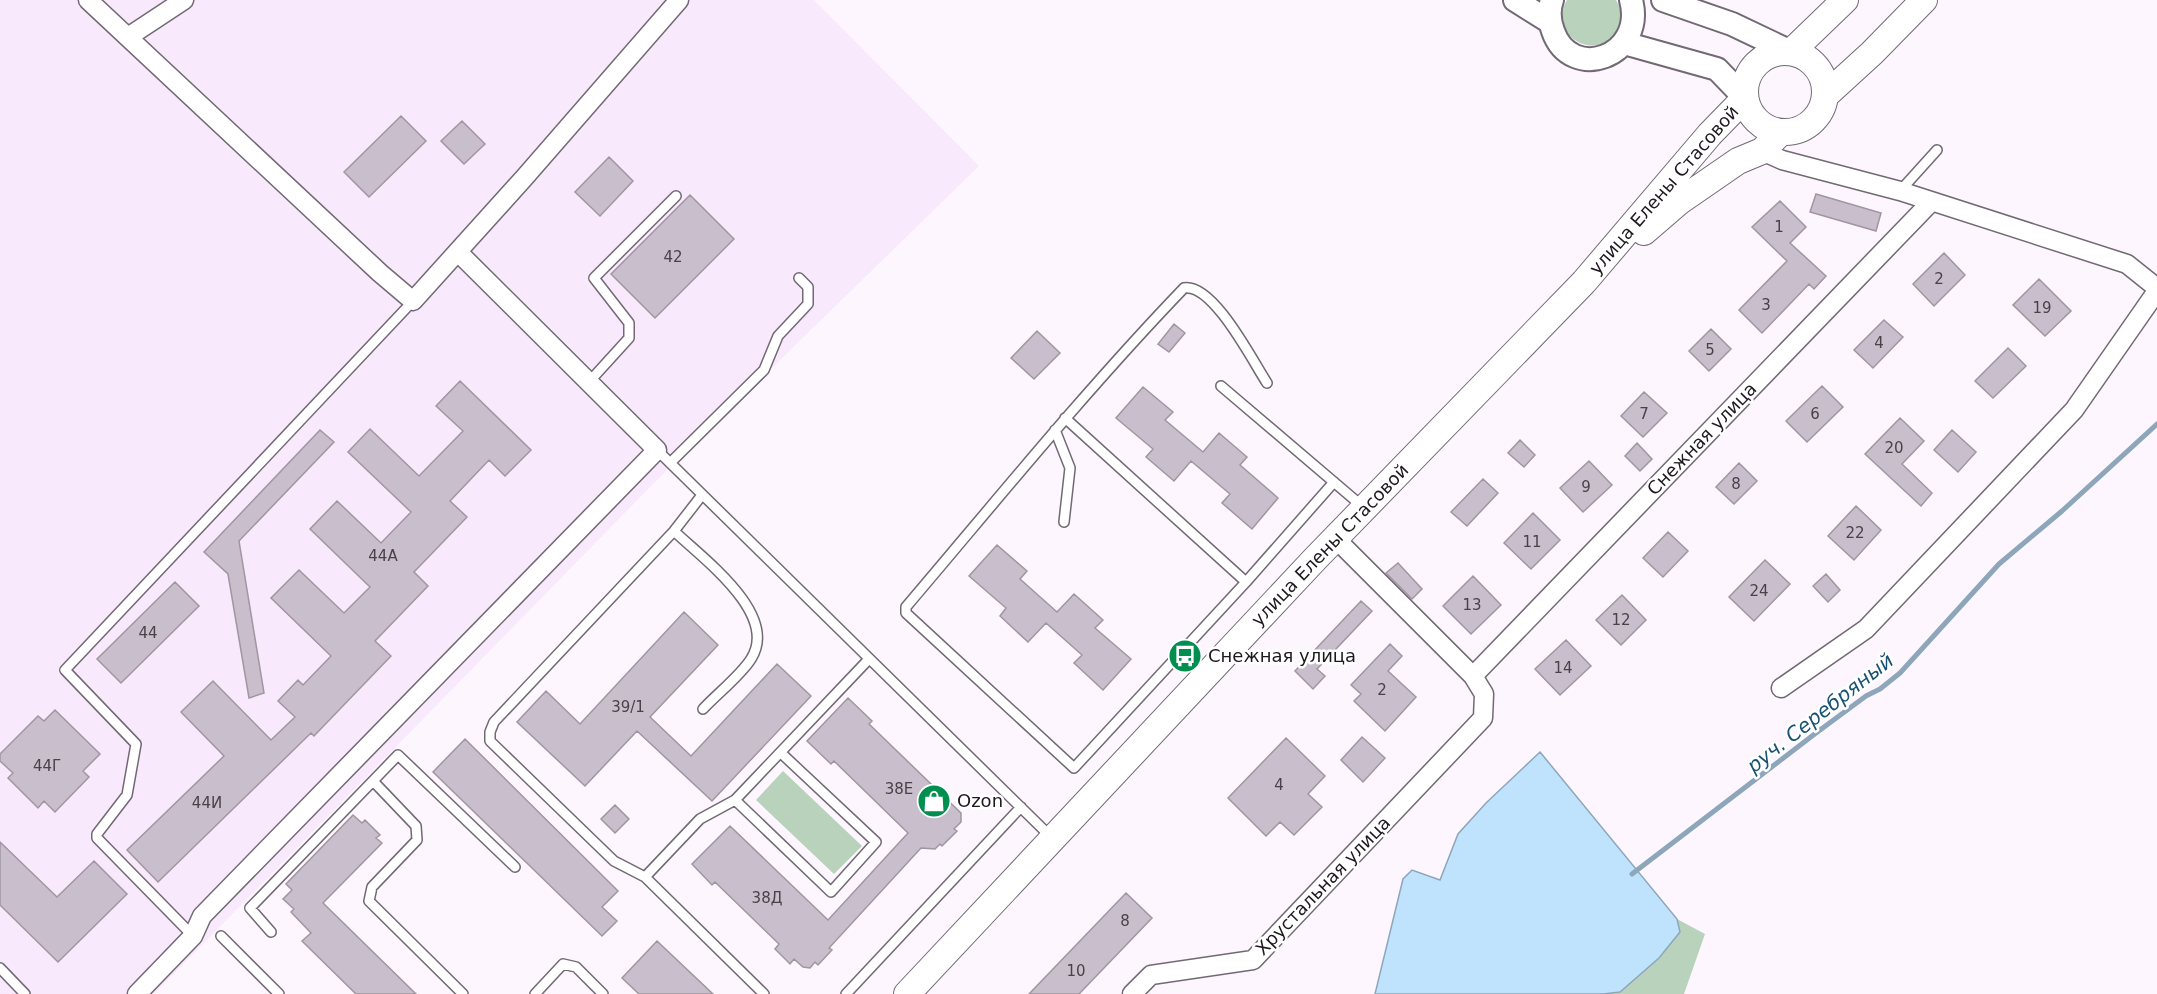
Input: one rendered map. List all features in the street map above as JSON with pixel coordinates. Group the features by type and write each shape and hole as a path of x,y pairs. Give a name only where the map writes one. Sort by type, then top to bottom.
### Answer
{"main road":[{"path":"1791,52 1845,0"},
{"path":"1826,95 1872,53 1924,0"},
{"path":"1778,52 1791,52 1803,55 1817,67 1825,83 1826,95 1823,108 1811,123 1794,131 1781,132 1757,121 1749,110 1745,98 1745,85 1756,63 1778,52"},
{"name":"улица Елены Стасовой","path":"907,994 1335,538 1584,282 1710,134 1745,98"},
{"name":"улица Елены Стасовой","path":"1584,282 1680,201 1738,161 1762,151 1781,132"}],"street":[{"path":"88,0 380,273 413,301 679,0"},
{"path":"128,37 184,0"},
{"path":"1515,0 1550,22"},
{"path":"1552,0 1548,15 1556,40 1566,51 1579,57 1593,59 1607,56 1624,43 1633,27 1634,13 1631,0"},
{"path":"1663,0 1732,24 1791,52"},
{"path":"1624,43 1717,69 1745,98"},
{"path":"1762,151 1782,160 1900,191 2127,264 2157,290 2074,410 1866,629 1781,688"},
{"name":"Снежная улица","path":"1473,676 1931,202"},
{"path":"137,994 193,936 202,916 664,457 458,252"},
{"path":"1335,538 1473,676"},
{"name":"Хрустальная улица","path":"1132,994 1151,975 1253,960 1483,718 1484,694 1473,676"}],"lane":[{"path":"1900,191 1937,150"},
{"path":"589,381 629,338 628,323 594,278 676,196"},
{"path":"799,278 808,287 808,304 778,336 764,370 664,457 1053,839"},
{"path":"1267,382 1222,312 1207,297 1190,287 1184,288 1125,349 1065,418 906,607 906,613 1074,768 1246,582 1334,482"},
{"path":"193,936 97,838 97,834 127,795 136,744 65,670 413,301"},
{"path":"1221,386 1364,508"},
{"path":"1065,418 1246,582"},
{"path":"1055,430 1070,468 1064,522"},
{"path":"702,495 674,531 494,723 490,732 490,741 614,861 645,877 764,994"},
{"path":"674,531 734,588 748,606 758,629 757,646 751,659 704,709"},
{"path":"645,877 700,819 735,800 869,659"},
{"path":"735,800 831,892 876,842 781,753"},
{"path":"271,932 250,908 398,755 515,867"},
{"path":"373,782 416,826 417,840 372,887 369,901 463,994"},
{"path":"846,994 1021,807"},
{"path":"220,936 279,994"},
{"path":"535,994 563,964 576,967 603,994"},
{"path":"0,968 25,994"}],"shaded area":[{"path":"0,0 814,0 979,166 653,484 154,994 0,994"}],"green space":[{"path":"1567,0 1616,0 1621,20 1611,39 1601,44 1589,45 1578,42 1569,35 1563,25 1562,13"},
{"path":"783,771 862,846 834,874 756,800"},
{"path":"1677,919 1705,934 1684,994 1603,994 1680,932"}],"water":[{"path":"1540,752 1677,919 1680,932 1659,958 1620,992 1603,994 1375,994 1403,879 1412,870 1440,880 1458,834 1486,803"}],"building":[{"path":"401,116 426,141 369,197 344,172"},
{"path":"462,121 485,144 464,164 441,141"},
{"path":"609,157 633,181 600,216 575,192"},
{"path":"1816,194 1881,213 1876,231 1810,212"},
{"path":"690,195 734,239 655,318 611,274"},
{"path":"1780,201 1806,227 1790,243 1826,276 1814,289 1809,284 1762,333 1739,310 1787,261 1752,227"},
{"path":"1944,253 1965,275 1934,306 1913,284"},
{"path":"2039,279 2071,311 2045,336 2013,305"},
{"path":"1884,320 1903,337 1873,368 1854,350"},
{"path":"1174,324 1185,333 1169,352 1158,344"},
{"path":"1711,329 1731,349 1709,371 1689,351"},
{"path":"1037,331 1060,353 1034,379 1011,358"},
{"path":"2008,348 2026,366 1993,398 1975,381"},
{"path":"460,381 531,450 505,476 489,460 450,501 467,517 414,572 428,586 375,641 391,656 314,736 311,733 158,882 127,850 224,756 181,712 213,681 271,740 295,717 278,701 298,680 303,685 331,656 271,598 299,570 344,613 370,587 310,529 337,501 381,543 411,512 348,452 370,429 419,476 463,431 436,406"},
{"path":"1822,386 1843,407 1807,442 1786,421"},
{"path":"1143,387 1173,412 1165,420 1203,452 1219,433 1247,457 1240,465 1278,498 1252,529 1222,503 1230,494 1191,461 1174,481 1146,457 1153,449 1116,418"},
{"path":"1644,392 1667,413 1643,437 1621,416"},
{"path":"1900,418 1924,441 1902,464 1932,493 1921,506 1865,454"},
{"path":"320,430 334,442 239,541 264,693 249,698 228,574 204,552"},
{"path":"1952,430 1976,452 1958,472 1934,450"},
{"path":"1520,440 1535,455 1524,467 1508,453"},
{"path":"1637,443 1652,459 1640,471 1625,456"},
{"path":"1589,461 1612,485 1583,512 1560,488"},
{"path":"1739,463 1757,481 1734,504 1716,487"},
{"path":"1483,479 1498,493 1467,526 1451,512"},
{"path":"1856,506 1881,530 1854,560 1828,536"},
{"path":"1533,513 1560,540 1531,569 1504,543"},
{"path":"1668,532 1688,551 1663,577 1643,558"},
{"path":"997,545 1027,571 1020,579 1057,612 1074,594 1103,620 1095,628 1131,659 1103,690 1074,663 1082,655 1046,623 1028,642 1000,616 1006,608 969,576"},
{"path":"1765,560 1790,584 1754,621 1729,597"},
{"path":"1398,563 1422,589 1412,599 1386,573"},
{"path":"1826,574 1840,590 1828,602 1813,586"},
{"path":"1473,576 1501,605 1471,634 1443,606"},
{"path":"175,582 199,606 121,683 97,659"},
{"path":"1622,595 1646,620 1621,645 1596,620"},
{"path":"1361,601 1372,611 1317,669 1325,676 1313,689 1295,671"},
{"path":"684,612 718,645 650,717 691,756 777,664 811,696 712,801 637,731 585,786 517,722 546,691 580,724"},
{"path":"1566,640 1591,666 1560,695 1535,669"},
{"path":"1390,644 1402,656 1388,671 1416,697 1385,731 1354,701 1361,694 1351,685"},
{"path":"848,698 872,721 869,724 961,813 961,822 954,829 957,831 942,846 940,844 935,849 921,848 829,948 832,950 818,965 815,962 810,968 803,967 794,959 790,964 775,949 779,944 715,882 712,885 692,864 730,826 828,920 908,833 834,761 831,764 807,741"},
{"path":"55,710 100,754 83,771 89,777 55,812 44,801 38,808 8,778 13,773 0,761 0,754 38,716 44,721"},
{"path":"1362,737 1385,758 1363,782 1341,760"},
{"path":"1286,738 1325,776 1308,794 1322,807 1294,835 1280,822 1266,836 1228,798"},
{"path":"465,739 618,891 602,907 617,921 602,936 433,772"},
{"path":"615,805 629,819 615,833 601,819"},
{"path":"353,815 362,823 365,820 380,835 376,838 382,843 323,903 416,994 356,994 302,941 311,933 291,912 294,909 283,899 292,890 286,884"},
{"path":"0,842 57,897 94,861 127,894 58,962 0,905"},
{"path":"1126,893 1152,918 1079,994 1029,994"},
{"path":"657,941 713,994 639,994 622,978"}],"waterway":[{"name":"руч. Серебряный","path":"1632,874 1816,733 1900,673 1999,564 2062,511 2157,424"}],"place":[{"name":"Снежная улица","path":"1185,656"},
{"name":"Ozon","path":"934,801"}]}
